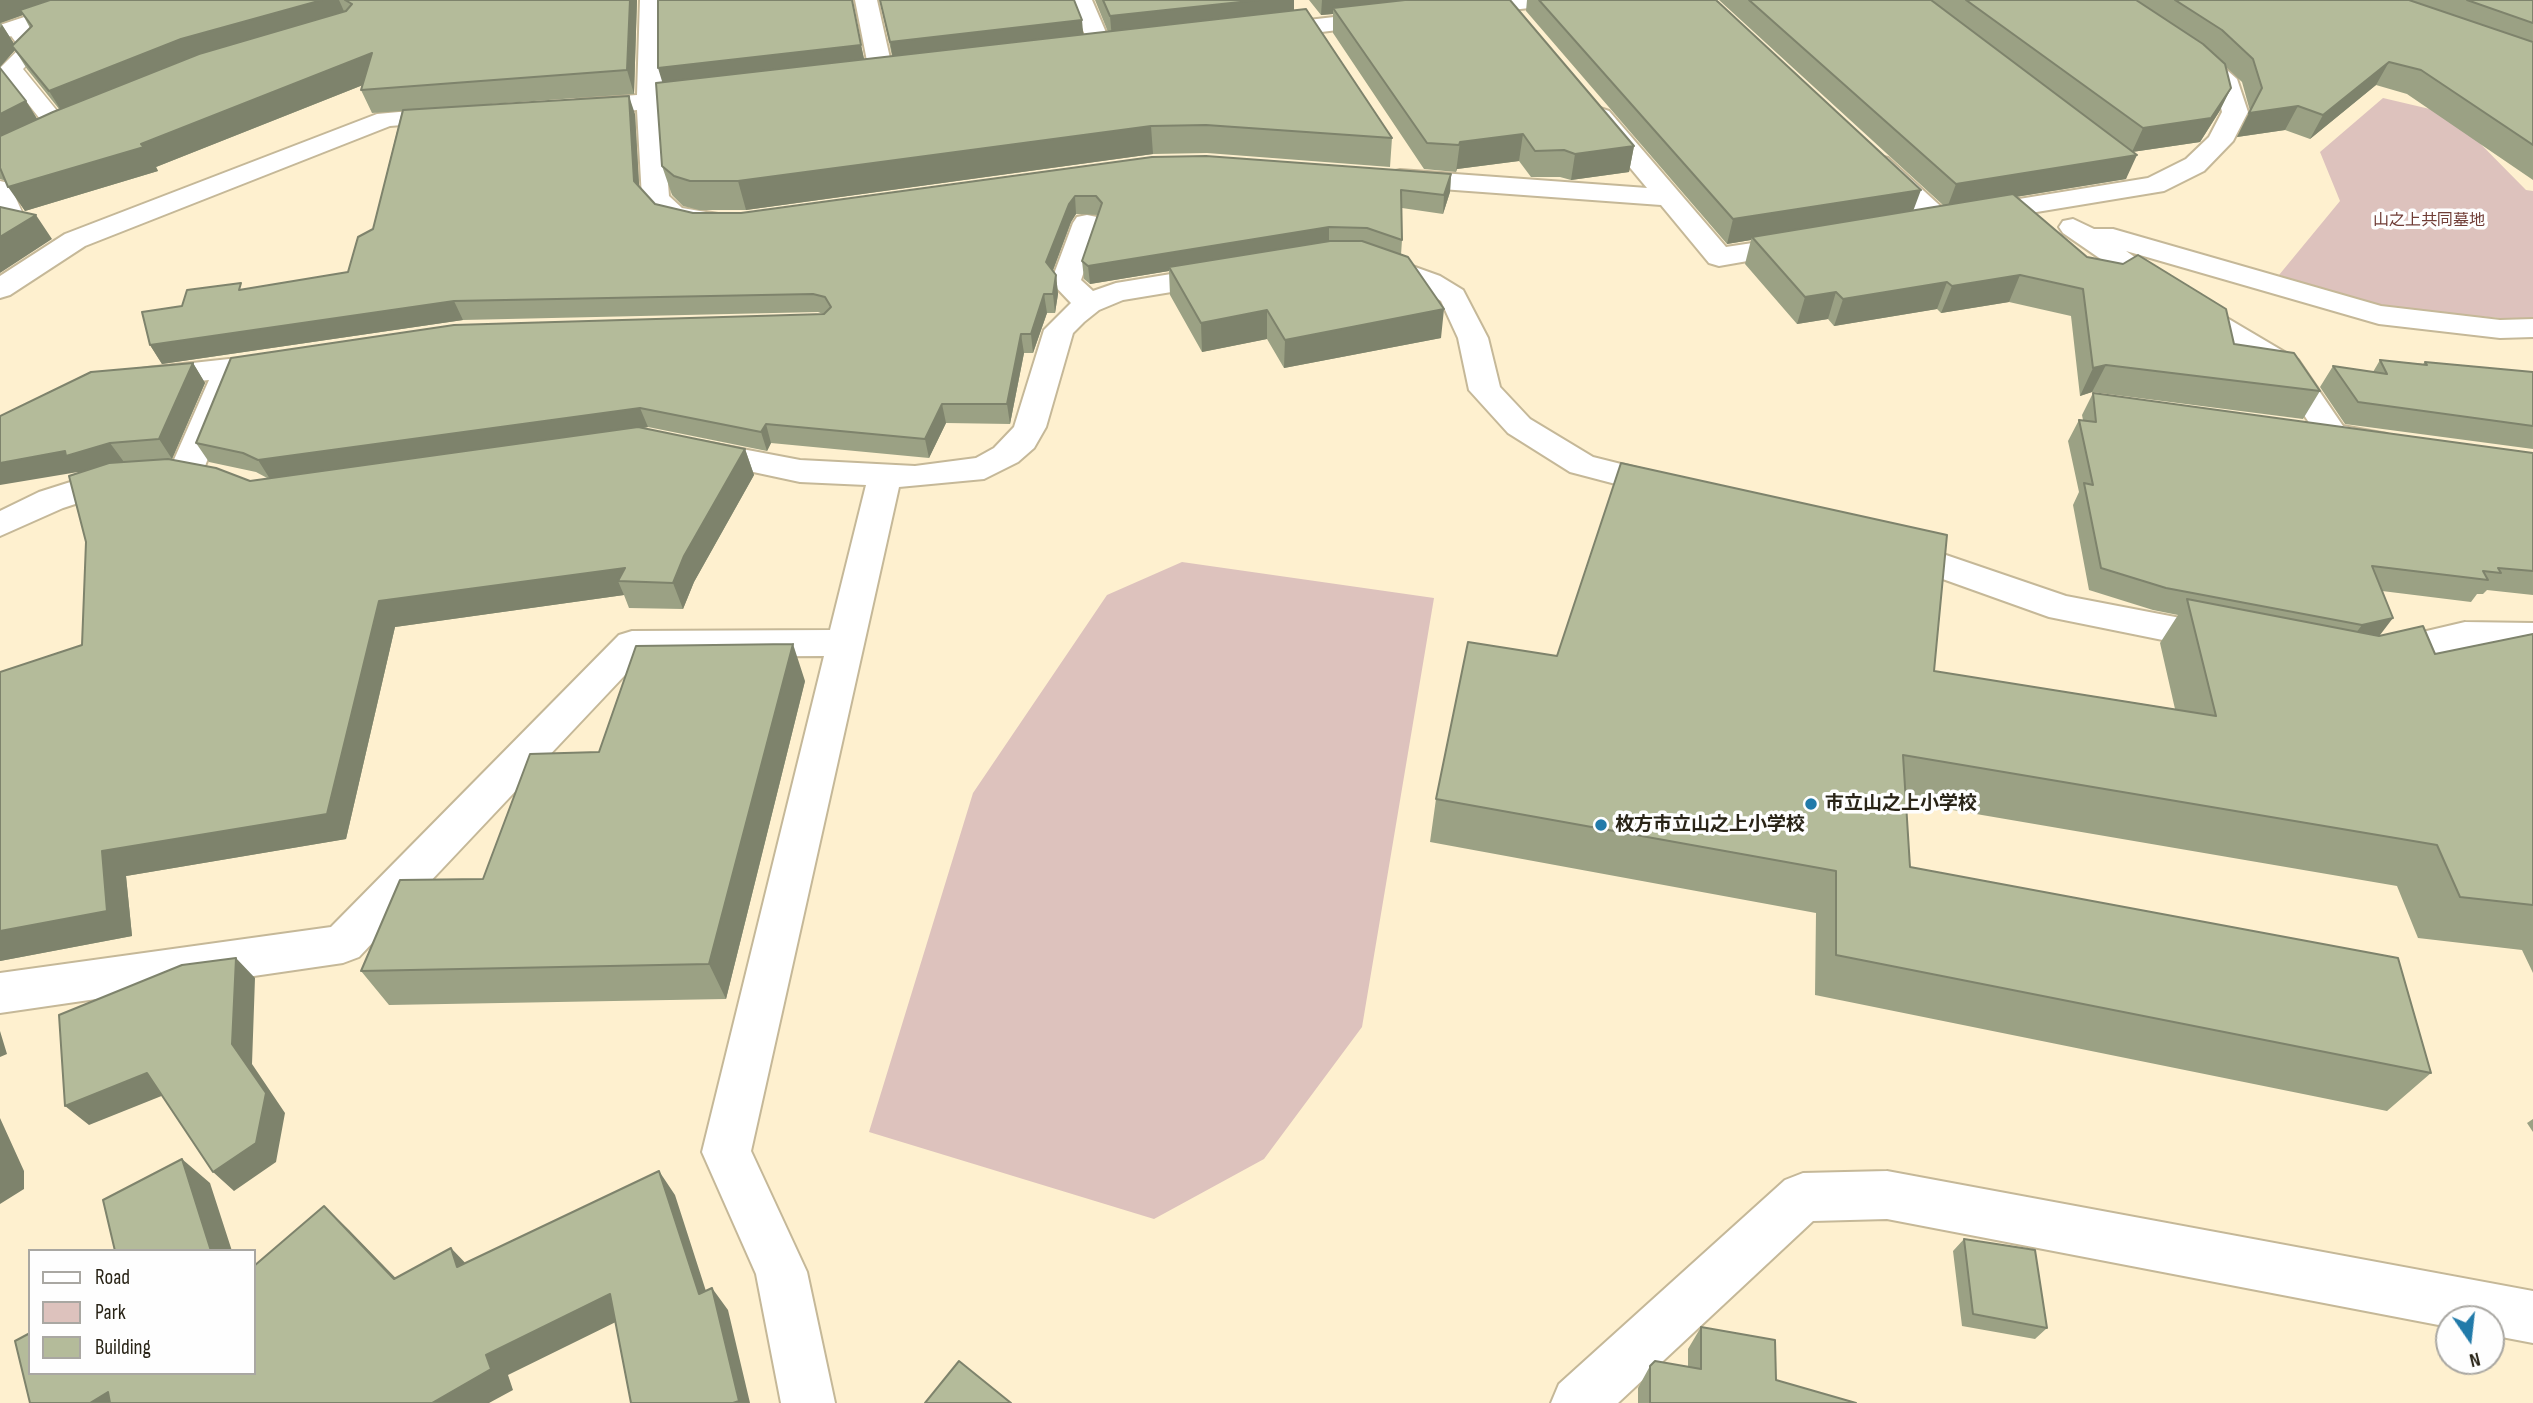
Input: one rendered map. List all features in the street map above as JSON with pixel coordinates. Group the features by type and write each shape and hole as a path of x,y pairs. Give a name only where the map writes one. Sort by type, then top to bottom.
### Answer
{"street":[{"path":"8,30 97,0"},
{"path":"651,0 649,103 656,198 673,214 699,221 734,221"},
{"path":"866,0 882,76"},
{"path":"1080,0 1102,51"},
{"path":"1296,0 1327,48"},
{"path":"1436,12 1503,2 1538,0"},
{"path":"1912,224 2155,185 2194,165 2220,141 2235,112 2228,84 2202,60 2109,0"},
{"path":"1503,2 1522,24"},
{"path":"1247,34 1409,15"},
{"path":"1075,54 1129,47"},
{"path":"855,79 910,73"},
{"path":"552,109 649,103 731,93"},
{"path":"1583,96 1719,257 1829,238"},
{"path":"0,289 75,240 386,119 483,113"},
{"path":"1860,146 1940,220"},
{"path":"1372,176 1406,168 1670,198"},
{"path":"2133,168 2155,185"},
{"path":"2025,207 2073,227 2379,315 2500,329 2533,328"},
{"path":"1087,223 1066,282 1089,304"},
{"path":"2073,227 2195,311 2287,367 2333,435"},
{"path":"1341,257 1365,258 1401,270 1453,296 1473,338 1485,390 1519,426 1582,466 1699,495"},
{"path":"673,446 800,471 885,476 950,474 984,468 1006,456 1022,441 1030,426 1059,330 1089,304 1116,292 1249,270"},
{"path":"122,379 243,366 165,473"},
{"path":"2293,430 2400,444"},
{"path":"0,525 64,496 124,476 165,473 220,478"},
{"path":"808,1403 781,1272 726,1152 885,476"},
{"path":"1868,540 2062,608 2252,645"},
{"path":"2346,663 2465,635 2533,636"},
{"path":"0,993 343,944 632,644 846,643"},
{"path":"1578,1403 1803,1197 1887,1195 2533,1317"}],"lane":[{"path":"8,30 32,49 11,68 59,128"},
{"path":"36,140 83,118"},
{"path":"0,188 11,215 0,226"}],"green space":[{"name":"山之上共同墓地","path":"2383,98 2451,114 2526,190 2533,191 2533,321 2386,308 2279,275 2340,201 2320,152"},
{"path":"1182,562 1434,598 1362,1027 1264,1159 1154,1219 869,1132 973,793 1107,595"}],"building":[{"path":"50,0 322,0 181,39 49,91 12,46 32,26 20,10"},
{"path":"345,0 630,0 627,70 361,90 372,53 141,144 144,147 8,187 0,168 0,136 199,54 346,11 352,4"},
{"path":"658,0 852,0 861,45 658,68"},
{"path":"880,0 1074,0 1082,20 890,42"},
{"path":"1103,0 1259,0 1110,16"},
{"path":"1405,0 1510,0 1634,146 1575,154 1564,150 1535,151 1523,134 1460,142 1459,145 1427,143 1333,8"},
{"path":"1539,0 1716,0 1921,190 1733,219"},
{"path":"1749,0 1931,0 2137,155 1956,184"},
{"path":"1966,0 2136,0 2203,44 2225,64 2231,88 2211,118 2143,128"},
{"path":"2175,0 2409,0 2533,42 2533,145 2421,70 2389,62 2323,115 2298,106 2249,113 2262,88 2253,59 2222,30"},
{"path":"2467,0 2533,0 2533,23"},
{"path":"1306,9 1392,138 1206,125 1151,126 738,181 690,181 674,176 662,166 656,83"},
{"path":"0,68 26,101 0,114"},
{"path":"629,96 634,181 655,204 693,213 741,213 1152,157 1206,156 1451,174 1444,195 1401,190 1402,240 1367,228 1329,227 1088,266 1082,261 1102,203 1096,196 1075,196 1069,204 1046,262 1056,275 1053,294 1044,294 1031,334 1021,334 1007,404 942,404 925,439 766,424 761,432 640,408 258,460 243,453 196,443 231,358 454,325 824,314 831,307 825,297 813,294 454,301 150,345 142,312 182,306 187,290 241,283 239,290 348,272 358,237 373,229 403,110"},
{"path":"2013,194 2087,257 2123,264 2138,255 2226,309 2234,344 2294,353 2320,391 2106,365 2093,368 2083,289 2020,275 1952,286 1947,282 1843,299 1836,292 1805,297 1752,237"},
{"path":"0,207 36,215 0,237"},
{"path":"1330,241 1362,241 1408,257 1444,309 1285,340 1267,310 1201,323 1169,267"},
{"path":"2380,360 2533,372 2533,426 2358,402 2333,366 2387,374"},
{"path":"193,363 159,439 110,443 66,456 65,451 0,463 0,416 91,372"},
{"path":"2093,393 2533,453 2533,571 2498,568 2501,573 2483,571 2488,580 2372,566 2393,618 2362,625 2166,588 2101,568 2084,483 2093,485 2079,420 2096,422"},
{"path":"638,427 745,449 684,556 673,583 618,581 625,568 379,601 327,814 102,851 107,911 0,931 0,672 82,645 86,542 69,476 109,463 168,459 216,468 250,481"},
{"path":"1621,463 1947,535 1934,671 2216,716 2187,599 2379,636 2423,626 2435,654 2533,634 2533,905 2460,897 2437,845 1903,755 1910,867 2398,958 2431,1073 1836,955 1836,871 1436,799 1468,642 1557,656"},
{"path":"793,644 709,964 361,971 400,880 483,879 530,754 599,752 636,646"},
{"path":"236,958 232,1044 266,1093 256,1143 213,1172 147,1073 65,1106 59,1015 182,965"},
{"path":"182,1159 210,1249 115,1249 103,1200"},
{"path":"659,1171 699,1294 712,1288 739,1401 631,1403 610,1294 486,1355 491,1369 432,1403 110,1403 108,1392 90,1403 30,1403 15,1341 28,1334 28,1375 256,1375 256,1264 324,1206 394,1279 451,1248 457,1267"},
{"path":"1964,1239 2035,1250 2047,1328 1973,1314"},
{"path":"1701,1327 1775,1340 1776,1380 1856,1403 1650,1403 1650,1366 1655,1361 1701,1369"},
{"path":"959,1361 1011,1403 925,1403"}],"place":[{"name":"市立山之上小学校","path":"1811,804"},
{"name":"枚方市立山之上小学校","path":"1601,825"}]}
